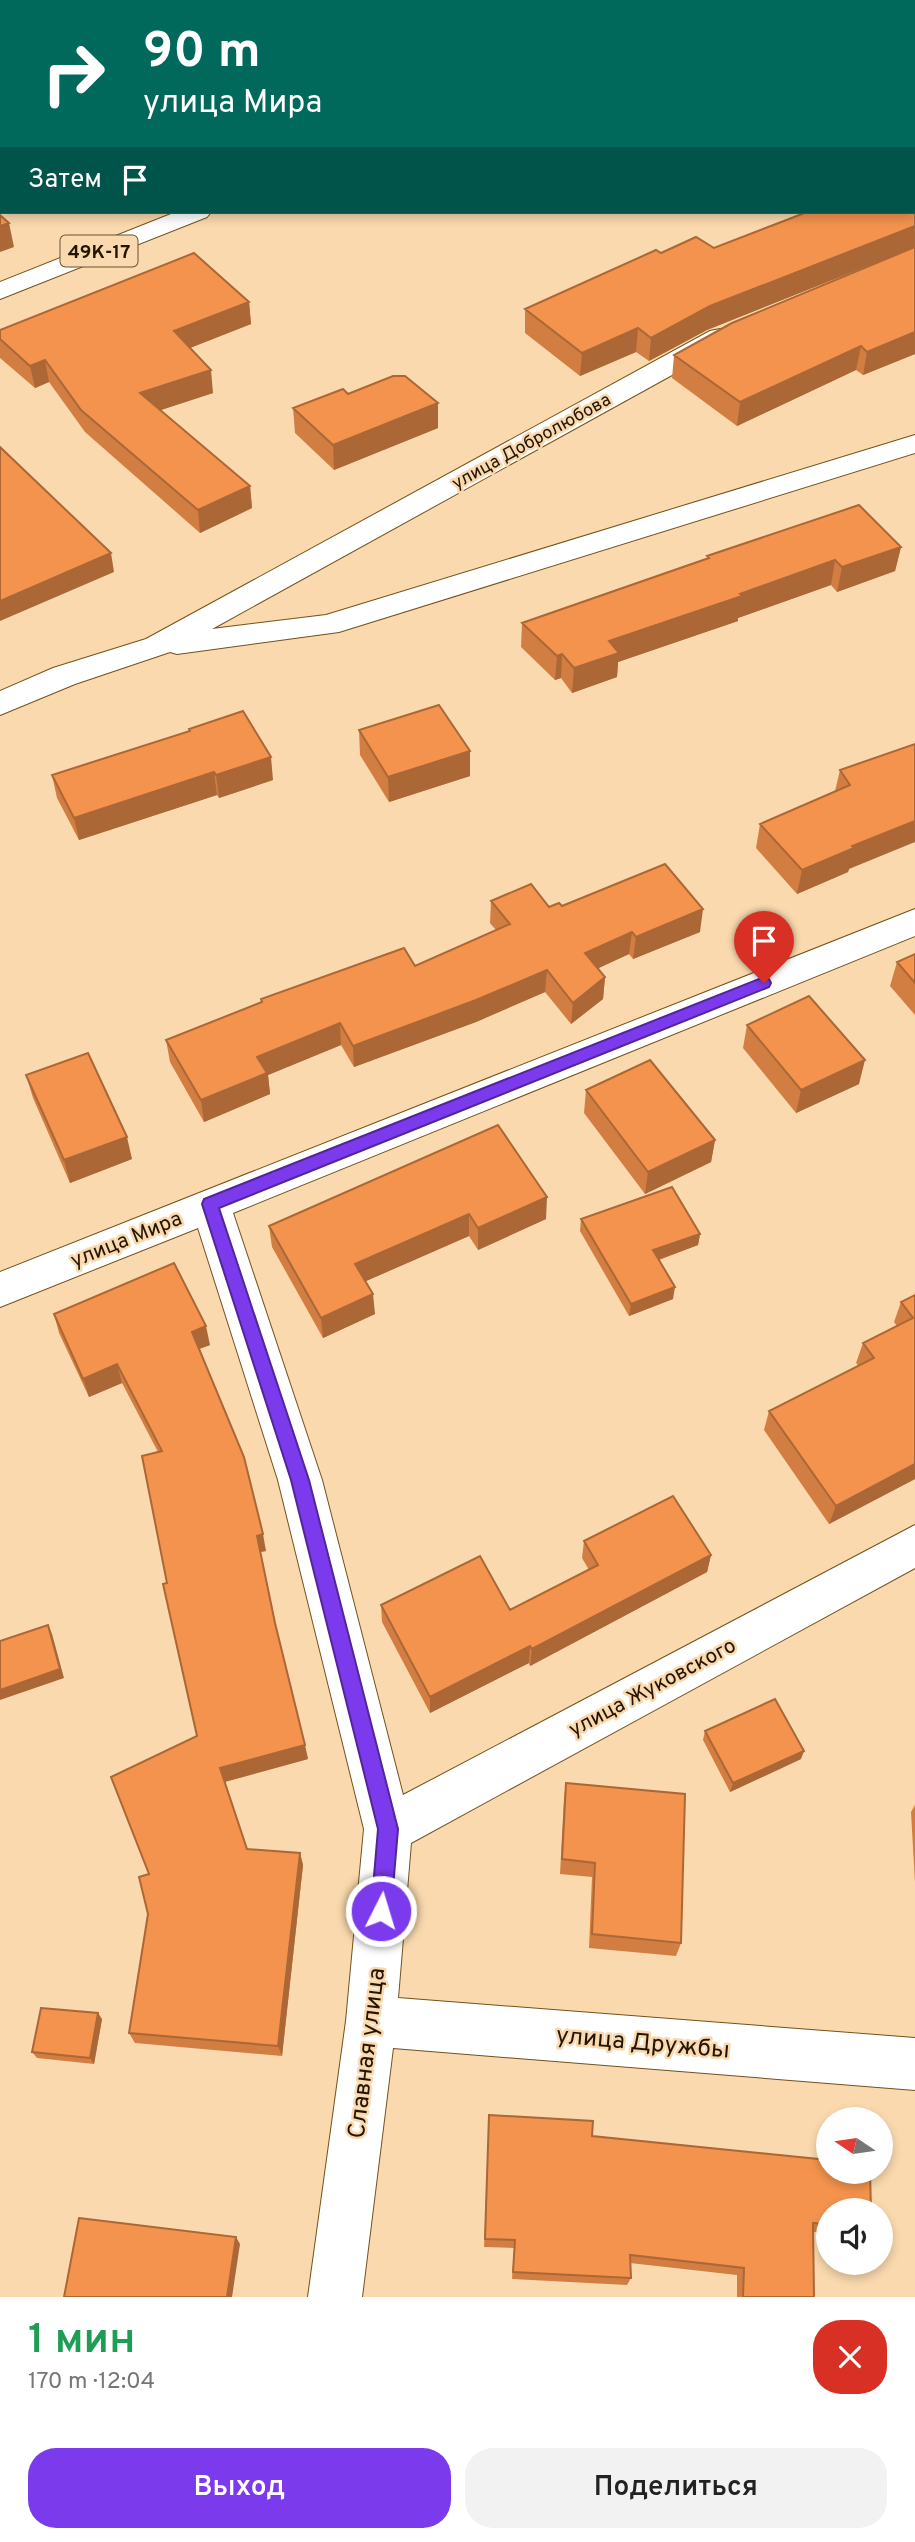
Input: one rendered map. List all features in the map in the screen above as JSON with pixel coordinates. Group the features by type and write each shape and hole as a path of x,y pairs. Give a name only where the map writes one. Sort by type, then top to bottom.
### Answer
{"street":[{"name":"49К-17","path":"0,290 193,214"},
{"name":"улица Добролюбова","path":"157,646 718,338 743,328"},
{"name":"улица Добролюбова","path":"0,704 64,676 157,646 328,625 915,444"},
{"name":"улица Мира","path":"0,1290 915,922"},
{"name":"Славная улица","path":"210,1204 300,1480 388,1829 371,2021 335,2297"},
{"name":"улица Жуковского","path":"388,1829 915,1545"},
{"name":"улица Дружбы","path":"371,2021 915,2064"}],"building":[{"path":"802,214 915,214 915,226 710,306 651,338 638,328 582,353 525,309 656,250 661,253 696,237 714,248"},
{"path":"0,215 9,223 0,226"},
{"path":"915,247 915,332 867,352 861,346 740,402 674,355 732,323"},
{"path":"194,253 249,302 174,331 211,370 140,393 250,486 198,510 81,410 45,360 30,366 0,339 0,330"},
{"path":"393,376 405,376 438,403 333,445 293,408 343,389 348,394"},
{"path":"0,447 111,553 0,601"},
{"path":"859,505 901,547 842,567 835,560 740,594 742,596 609,641 619,653 574,668 562,654 557,656 522,623 709,558 707,556"},
{"path":"439,705 470,751 388,777 359,730"},
{"path":"243,711 271,757 216,775 214,772 74,818 52,775 190,731 189,729"},
{"path":"915,744 915,821 852,846 854,848 802,870 760,824 850,785 840,770"},
{"path":"665,864 703,909 636,937 632,932 585,953 605,977 573,1003 547,970 353,1046 340,1023 257,1057 267,1073 201,1100 166,1040 262,1002 261,999 404,948 415,966 510,924 491,901 531,884 549,907 559,903 562,906"},
{"path":"915,954 915,983 897,962"},
{"path":"809,996 865,1060 801,1090 747,1025"},
{"path":"88,1053 127,1137 64,1160 26,1075"},
{"path":"650,1060 715,1140 648,1172 586,1090"},
{"path":"498,1125 547,1197 478,1228 469,1214 355,1264 373,1294 321,1318 269,1226"},
{"path":"672,1187 700,1234 653,1250 675,1287 631,1304 581,1219"},
{"path":"174,1263 206,1326 192,1332 244,1457 263,1534 257,1536 275,1623 305,1745 220,1768 247,1849 300,1853 278,2046 129,2033 148,1914 139,1877 149,1874 111,1777 197,1736 163,1584 167,1583 142,1456 162,1451 117,1364 83,1379 54,1314"},
{"path":"915,1295 915,1464 836,1506 769,1411 874,1358 863,1343 913,1318 901,1302"},
{"path":"673,1496 711,1555 532,1649 530,1646 430,1697 381,1605 480,1556 510,1610 598,1565 584,1541"},
{"path":"48,1625 60,1669 0,1690 0,1641"},
{"path":"775,1699 804,1751 733,1783 705,1731"},
{"path":"566,1783 685,1794 681,1943 592,1934 595,1863 562,1859"},
{"path":"41,2008 98,2013 90,2058 32,2052"},
{"path":"489,2115 593,2121 592,2136 816,2159 816,2184 870,2184 871,2198 816,2198 816,2223 813,2223 814,2297 743,2297 744,2268 630,2255 631,2278 513,2272 515,2240 485,2239"},
{"path":"79,2218 236,2237 227,2297 64,2297"}],"route":[{"path":"381,1911 388,1829 300,1480 210,1204 764,983"}]}
